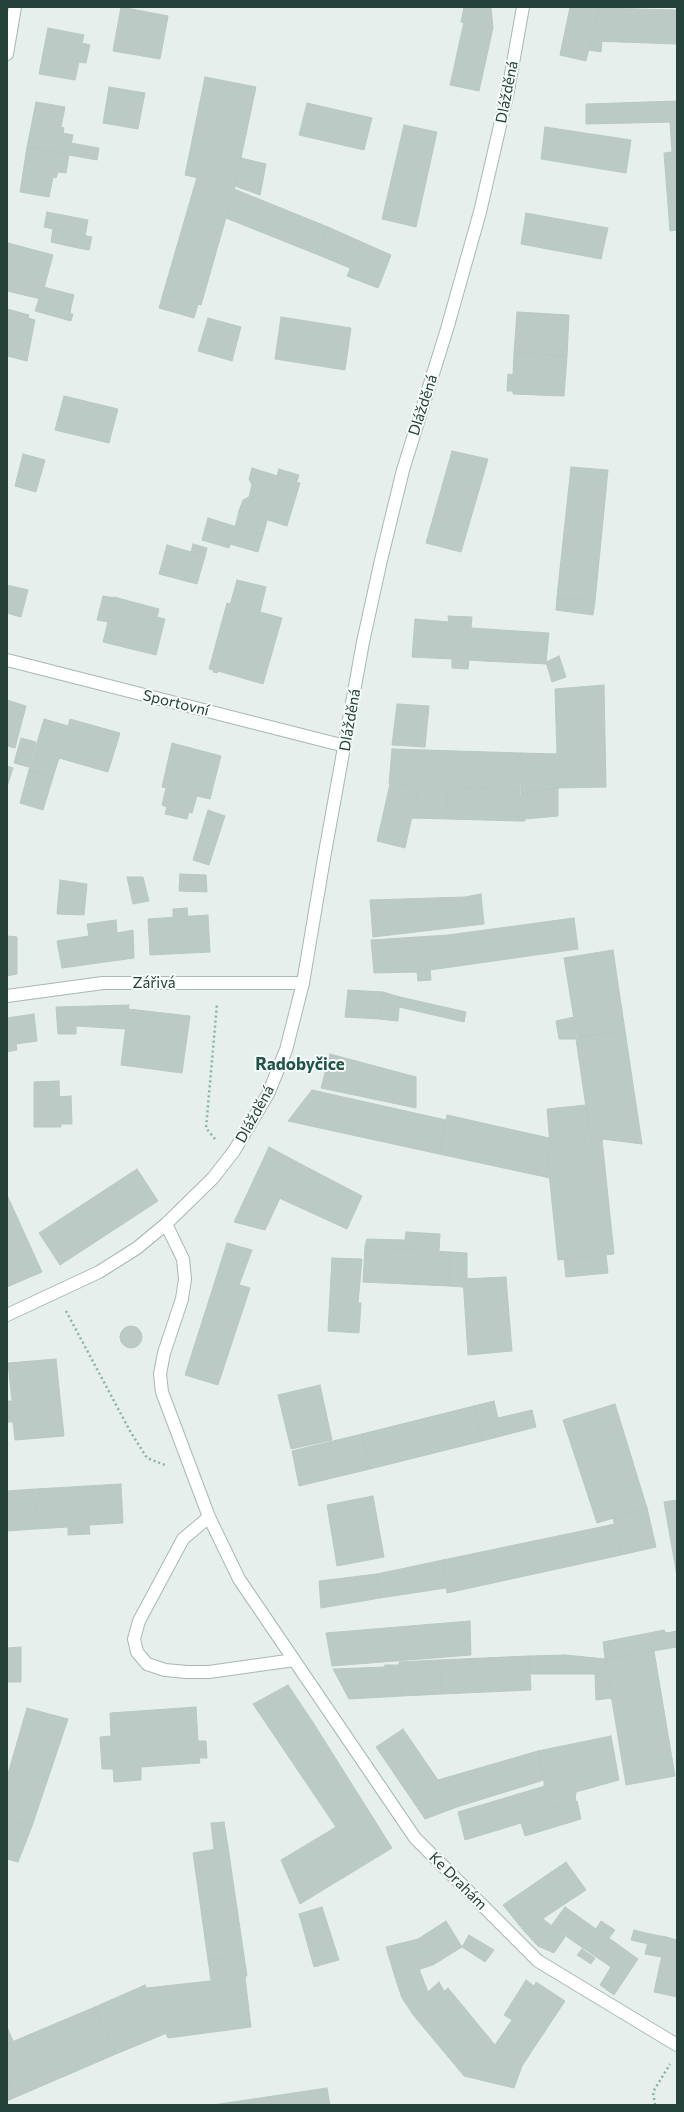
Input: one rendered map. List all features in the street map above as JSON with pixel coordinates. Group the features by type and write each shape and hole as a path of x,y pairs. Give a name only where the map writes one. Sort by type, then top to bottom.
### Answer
{"street":[{"path":"7,54 15,7"},
{"name":"Dlážděná","path":"7,1315 56,1294 99,1272 137,1248 166,1224 213,1178 234,1151 253,1122 268,1094 286,1050 303,983 324,858 346,746 363,642 382,553 403,470 447,329 484,199 508,91 523,7"},
{"name":"Sportovní","path":"7,660 346,746"},
{"name":"Zářivá","path":"7,996 47,989 103,983 303,983"},
{"name":"Ke Drahám","path":"166,1224 183,1259 185,1279 182,1299 164,1353 160,1374 162,1392 209,1517 239,1579 415,1838 538,1961 677,2045"},
{"path":"209,1517 183,1539 139,1621 134,1639 137,1652 147,1664 165,1670 187,1672 208,1672 294,1660"}],"path":[{"path":"218,984 206,1128 215,1140 234,1151"},
{"path":"56,1294 85,1345 130,1431 147,1458 194,1475"},
{"path":"655,2105 654,2092 673,2058"}],"building":[{"path":"121,7 168,16 160,59 113,51"},
{"path":"464,7 491,8 493,28 461,22"},
{"path":"570,7 599,8 586,61 560,55"},
{"path":"599,8 677,10 677,44 591,41"},
{"path":"464,22 493,28 479,91 450,85"},
{"path":"48,28 84,35 82,43 90,45 86,63 79,62 75,80 39,74"},
{"path":"591,41 602,41 601,52 589,50"},
{"path":"205,77 256,87 235,186 185,175"},
{"path":"109,87 145,93 138,129 103,123"},
{"path":"677,101 677,122 586,124 586,104"},
{"path":"36,102 65,107 61,127 64,128 63,133 73,135 69,155 27,147"},
{"path":"307,103 372,118 364,150 299,135"},
{"path":"670,122 677,122 677,152 672,152"},
{"path":"404,125 437,132 416,227 382,219"},
{"path":"545,127 631,140 626,173 541,159"},
{"path":"71,143 99,148 97,160 69,155"},
{"path":"27,147 69,155 66,173 58,172 56,178 53,177 49,197 20,192"},
{"path":"677,152 677,230 670,231 664,153"},
{"path":"241,158 266,164 260,195 235,186"},
{"path":"197,177 235,186 201,305 163,294"},
{"path":"234,189 328,227 316,254 226,218"},
{"path":"47,212 88,220 85,236 44,227"},
{"path":"526,213 608,228 601,259 521,244"},
{"path":"328,227 391,255 381,281 316,254"},
{"path":"53,229 76,234 73,247 51,242"},
{"path":"76,234 92,237 89,250 73,247"},
{"path":"8,243 53,255 41,299 7,291"},
{"path":"350,269 381,281 378,288 347,276"},
{"path":"44,287 74,295 71,307 41,299"},
{"path":"163,294 198,304 194,318 159,308"},
{"path":"39,299 71,307 70,314 73,314 71,321 35,311"},
{"path":"7,309 29,315 28,318 35,320 27,361 7,356"},
{"path":"517,312 569,315 567,356 514,353"},
{"path":"281,317 351,328 345,370 275,359"},
{"path":"208,318 241,327 232,361 198,351"},
{"path":"514,353 567,356 564,396 513,394 513,391 507,391 508,374 513,375"},
{"path":"64,396 118,409 109,443 55,430"},
{"path":"452,451 488,459 461,552 426,543"},
{"path":"23,454 45,460 36,492 15,486"},
{"path":"571,467 608,470 595,601 557,597"},
{"path":"252,468 300,483 287,526 239,511 243,500 249,497 252,485 249,479"},
{"path":"279,469 299,475 297,481 277,476"},
{"path":"239,511 267,520 263,535 235,527"},
{"path":"208,518 263,535 258,552 230,544 229,548 202,540"},
{"path":"193,544 207,548 205,556 191,552"},
{"path":"167,545 205,556 197,584 159,574"},
{"path":"237,580 266,587 260,612 230,605"},
{"path":"7,585 28,590 21,617 7,613"},
{"path":"103,596 114,598 108,622 97,620"},
{"path":"114,597 159,609 157,617 165,619 156,655 103,642"},
{"path":"557,597 595,601 593,615 556,610"},
{"path":"227,603 282,618 263,684 218,671 217,673 213,672 214,670 209,669"},
{"path":"448,616 472,617 471,628 486,629 484,661 469,660 468,669 452,668 452,659 412,657 415,619 449,622"},
{"path":"486,629 549,633 546,662 548,664 483,661"},
{"path":"559,656 566,677 552,682 546,662"},
{"path":"604,685 606,787 558,788 555,689"},
{"path":"7,700 26,706 15,748 7,746"},
{"path":"397,704 429,706 425,747 392,745"},
{"path":"44,719 68,726 70,719 120,733 108,772 59,758 53,777 29,770"},
{"path":"21,738 36,742 29,767 14,763"},
{"path":"172,743 221,756 210,799 197,796 192,813 189,812 187,819 165,814 167,807 162,805 166,788 162,787"},
{"path":"392,749 521,753 520,790 389,784"},
{"path":"521,753 558,754 558,788 521,793"},
{"path":"7,766 13,768 7,787"},
{"path":"29,770 53,777 43,810 20,803"},
{"path":"390,784 419,785 405,848 377,841"},
{"path":"419,786 447,787 448,819 411,818"},
{"path":"447,787 520,790 519,821 448,819"},
{"path":"558,788 558,816 525,819 525,821 519,821 521,793"},
{"path":"208,810 225,816 209,865 193,860"},
{"path":"180,874 206,875 207,892 179,891"},
{"path":"127,877 143,877 149,901 133,904"},
{"path":"60,880 87,884 84,915 57,914"},
{"path":"481,894 484,924 373,937 370,900 465,897"},
{"path":"187,908 188,917 173,917 173,909"},
{"path":"208,915 210,952 150,955 148,919"},
{"path":"574,918 578,949 430,970 431,980 418,981 417,972 374,973 371,940 448,935"},
{"path":"116,920 117,933 133,930 134,958 62,968 57,941 89,936 87,924"},
{"path":"7,936 17,937 17,974 7,976"},
{"path":"613,950 625,1031 577,1037 564,958"},
{"path":"348,990 383,992 379,1019 345,1017"},
{"path":"383,992 400,997 398,1021 379,1019"},
{"path":"400,997 466,1012 464,1022 399,1007"},
{"path":"129,1005 126,1029 76,1026 76,1034 58,1034 56,1007"},
{"path":"128,1009 190,1016 182,1073 121,1065"},
{"path":"34,1014 37,1041 16,1044 17,1050 7,1052 7,1018"},
{"path":"574,1017 576,1039 559,1039 556,1021"},
{"path":"625,1031 642,1144 602,1139 591,1141 576,1039 577,1037"},
{"path":"330,1054 416,1077 416,1108 321,1088"},
{"path":"59,1081 61,1127 34,1127 34,1082"},
{"path":"312,1090 446,1120 439,1154 288,1121"},
{"path":"71,1096 72,1124 60,1124 59,1097"},
{"path":"586,1105 591,1141 550,1144 547,1109"},
{"path":"447,1115 549,1138 550,1144 546,1144 550,1178 439,1154"},
{"path":"602,1139 614,1254 558,1260 546,1144"},
{"path":"269,1147 297,1162 265,1230 234,1222"},
{"path":"297,1162 362,1196 347,1229 279,1198"},
{"path":"137,1169 158,1201 60,1265 39,1233"},
{"path":"7,1195 42,1272 7,1287"},
{"path":"406,1232 440,1234 439,1251 365,1247 367,1239 405,1240"},
{"path":"227,1243 252,1250 239,1285 216,1278"},
{"path":"365,1247 450,1252 449,1286 363,1282"},
{"path":"450,1252 467,1253 467,1279 463,1279 463,1287 449,1286"},
{"path":"606,1255 608,1273 566,1277 564,1259"},
{"path":"332,1258 362,1259 358,1303 361,1303 359,1333 328,1331"},
{"path":"506,1277 512,1351 468,1355 463,1279"},
{"path":"216,1278 250,1288 218,1385 185,1375"},
{"path":"131,1326 139,1329 142,1337 139,1345 131,1348 123,1345 120,1337 123,1329"},
{"path":"56,1359 64,1436 15,1440 13,1422 7,1422 7,1401 12,1401 8,1363"},
{"path":"320,1385 332,1440 291,1449 278,1395"},
{"path":"494,1401 498,1418 532,1410 536,1427 482,1441 474,1406"},
{"path":"615,1404 647,1508 597,1523 563,1420"},
{"path":"474,1406 482,1441 370,1469 362,1434"},
{"path":"362,1434 370,1469 299,1486 292,1451"},
{"path":"121,1484 123,1523 89,1525 90,1534 68,1535 68,1527 35,1529 36,1489"},
{"path":"35,1489 35,1529 7,1531 7,1491"},
{"path":"373,1496 384,1557 337,1566 327,1505"},
{"path":"677,1500 677,1576 664,1502"},
{"path":"647,1508 656,1547 621,1555 613,1518"},
{"path":"615,1524 621,1555 447,1593 443,1560"},
{"path":"443,1560 446,1588 380,1598 377,1574"},
{"path":"377,1574 380,1598 321,1608 319,1581"},
{"path":"470,1621 471,1655 332,1666 326,1633"},
{"path":"664,1630 666,1633 677,1631 677,1647 605,1659 603,1642"},
{"path":"21,1647 21,1682 7,1682 7,1648"},
{"path":"654,1651 675,1776 626,1785 605,1659"},
{"path":"565,1655 605,1659 607,1674 530,1674 529,1656"},
{"path":"529,1656 531,1690 442,1694 439,1660"},
{"path":"439,1660 442,1694 402,1696 399,1662"},
{"path":"385,1665 400,1665 402,1696 349,1699 333,1669 385,1667"},
{"path":"595,1674 607,1674 612,1698 596,1700"},
{"path":"288,1685 314,1724 280,1744 253,1704"},
{"path":"196,1707 198,1741 206,1741 207,1758 199,1758 200,1763 141,1767 141,1780 114,1782 113,1769 102,1769 100,1737 111,1736 110,1713"},
{"path":"27,1708 68,1719 32,1826 7,1818 7,1777"},
{"path":"314,1724 392,1848 300,1904 281,1860 336,1827 280,1744"},
{"path":"403,1729 457,1807 425,1819 376,1747"},
{"path":"611,1736 619,1780 576,1792 575,1801 551,1808 544,1786 538,1751"},
{"path":"538,1751 544,1780 457,1807 438,1780"},
{"path":"545,1786 551,1808 577,1801 581,1819 525,1836 521,1823 465,1840 458,1812"},
{"path":"7,1818 32,1826 18,1862 7,1859"},
{"path":"224,1822 228,1847 214,1850 211,1823"},
{"path":"228,1847 244,1956 208,1960 193,1853"},
{"path":"566,1862 586,1890 524,1931 503,1905"},
{"path":"322,1907 339,1960 314,1967 299,1914"},
{"path":"565,1907 596,1929 601,1921 615,1930 609,1938 638,1959 614,1995 600,1985 611,1967 551,1926"},
{"path":"542,1918 565,1937 554,1953 538,1946 524,1931"},
{"path":"446,1921 462,1947 433,1965 395,1977 386,1947 418,1939"},
{"path":"634,1930 650,1934 648,1944 631,1940"},
{"path":"650,1934 666,1937 661,1957 645,1954"},
{"path":"469,1935 494,1950 485,1962 462,1947"},
{"path":"666,1937 677,1940 677,1997 654,1992"},
{"path":"582,1949 595,1958 591,1964 577,1955"},
{"path":"244,1956 247,1976 211,1980 208,1960"},
{"path":"419,1969 428,1992 435,1999 414,2016 402,1998 395,1977"},
{"path":"245,1977 251,2027 168,2038 147,1988"},
{"path":"526,1980 534,1986 536,1982 565,2001 522,2066 495,2045 512,2020 504,2015"},
{"path":"439,1982 444,1991 435,1999 428,1992"},
{"path":"145,1985 167,2033 116,2054 95,2007"},
{"path":"448,1988 495,2045 464,2076 414,2016"},
{"path":"95,2007 116,2054 16,2097 7,2079 7,2044"},
{"path":"7,2027 13,2041 7,2044"},
{"path":"495,2045 522,2066 514,2088 464,2076"},
{"path":"7,2079 16,2097 7,2101"},
{"path":"327,2088 330,2105 213,2105"}],"district":[{"name":"Radobyčice","path":"300,1064"}]}
